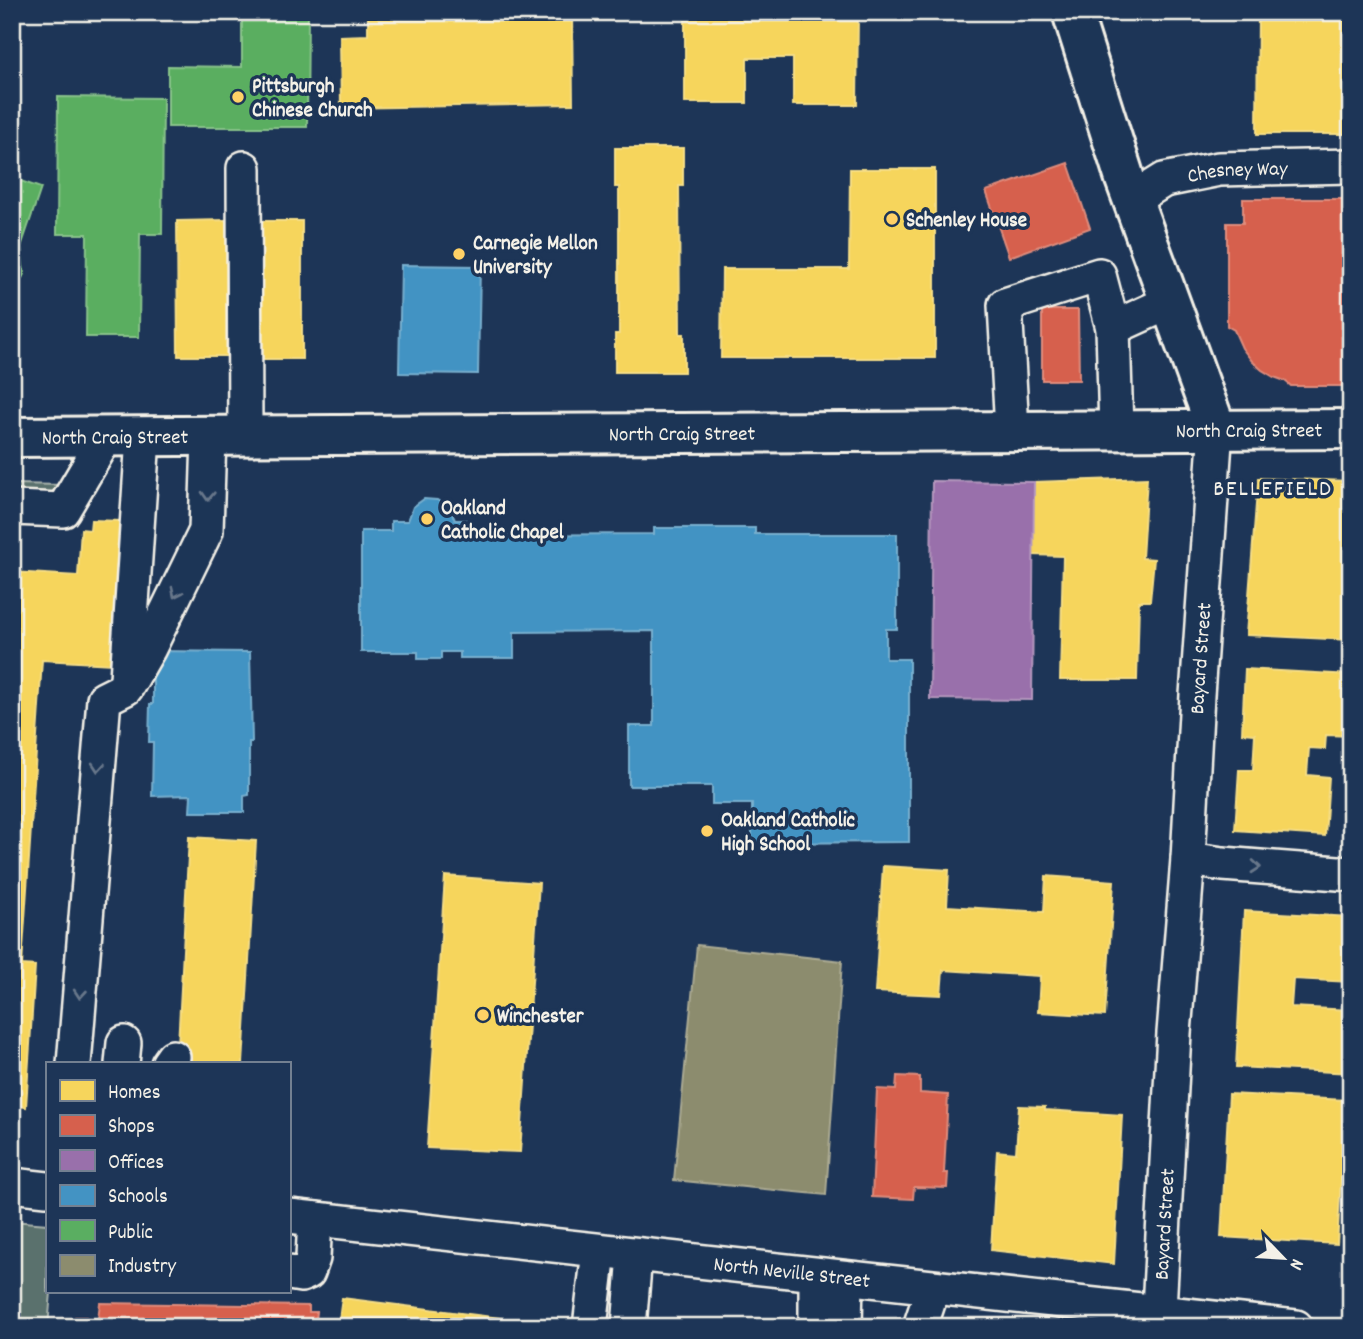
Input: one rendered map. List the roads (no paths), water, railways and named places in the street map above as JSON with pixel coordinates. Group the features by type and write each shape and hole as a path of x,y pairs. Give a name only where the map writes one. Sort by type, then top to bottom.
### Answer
{"main road":[{"name":"Bayard Street","path":"1072,12 1132,200 1216,428"},
{"name":"North Craig Street","path":"12,437 1351,429"}],"street":[{"name":"Chesney Way","path":"1132,200 1164,180 1219,169 1351,166"},
{"path":"74,1062 104,699 126,688 149,648 206,531 227,437 244,168"},
{"path":"1012,430 1004,305 1099,275 1113,328 1116,430"},
{"path":"1113,328 1170,302"},
{"name":"Bayard Street","path":"1158,1320 1174,1033 1216,428"},
{"path":"124,437 126,688"},
{"path":"12,508 63,510 124,437"},
{"path":"1188,859 1351,874"},
{"path":"12,1185 46,1189"},
{"path":"290,1273 301,1275 308,1272 313,1258 302,1218"},
{"name":"North Neville Street","path":"302,1218 933,1288 1158,1320 1296,1327"},
{"path":"590,1327 599,1251"},
{"path":"629,1327 635,1255"},
{"path":"816,1327 831,1277"},
{"path":"831,1277 845,1327"},
{"path":"920,1327 933,1288"}],"place":[{"name":"Pittsburgh Chinese Church","path":"238,97"},
{"name":"Schenley House","path":"892,219"},
{"name":"Carnegie Mellon University","path":"459,254"},
{"name":"Oakland Catholic Chapel","path":"427,519"},
{"name":"Oakland Catholic High School","path":"707,831"},
{"name":"Winchester","path":"483,1015"}],"district":[{"name":"BELLEFIELD","path":"1273,487"}]}
